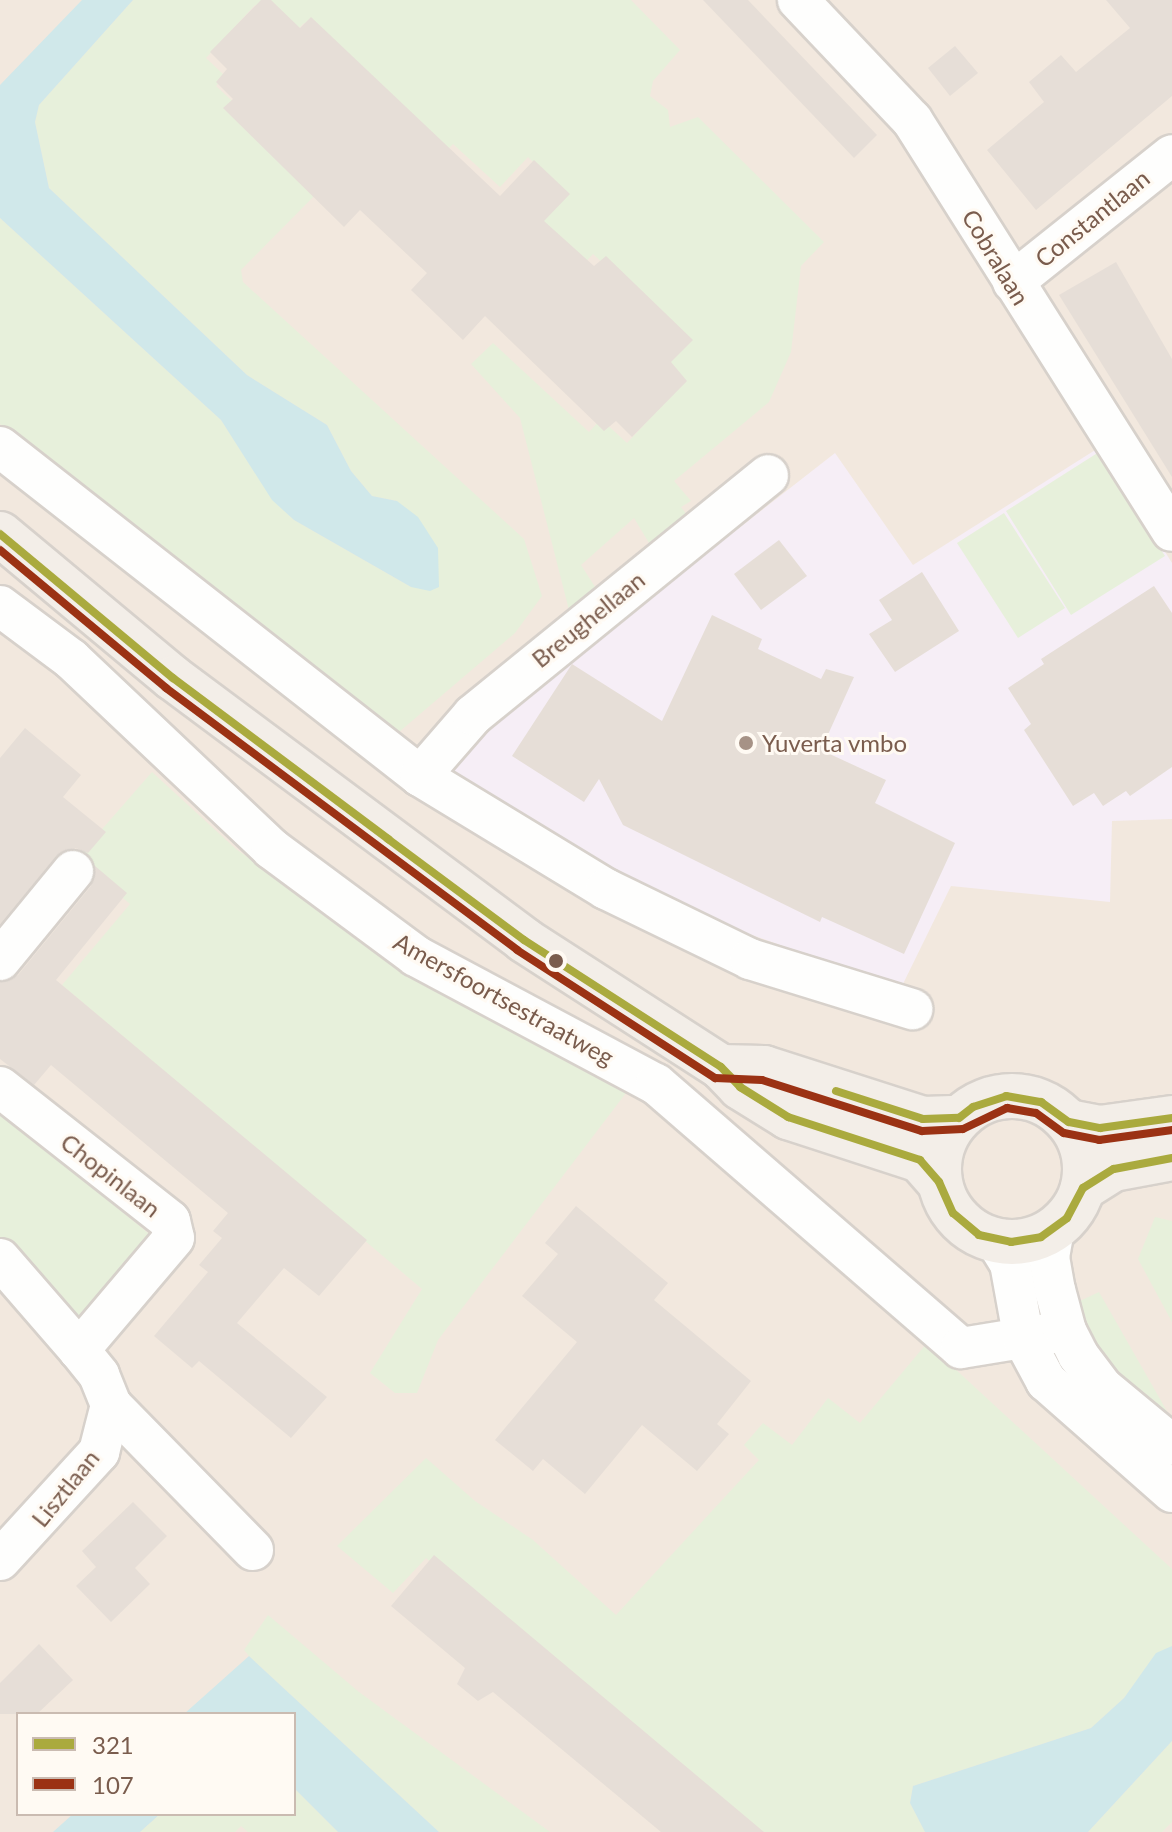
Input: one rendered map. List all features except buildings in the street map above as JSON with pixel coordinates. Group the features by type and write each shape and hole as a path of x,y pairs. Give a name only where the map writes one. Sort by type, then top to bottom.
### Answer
{"main road":[{"path":"0,534 173,678 524,940 721,1067 740,1087 788,1117 920,1160 939,1182 953,1213 965,1226 996,1241 1026,1241 1054,1229 1067,1218 1083,1188 1085,1160 1069,1122"},
{"path":"721,1067 764,1068 923,1119 959,1118"},
{"path":"939,1182 941,1148 959,1118 973,1107 1006,1096 1041,1102 1069,1122 1100,1128 1172,1118"},
{"path":"1083,1188 1114,1169 1172,1158"}],"street":[{"name":"Cobralaan","path":"798,0 912,120 1172,531"},
{"name":"Constantlaan","path":"1013,282 1172,155"},
{"path":"0,447 420,776 606,889 750,959 912,1009"},
{"name":"Breughellaan","path":"420,776 473,715 768,475"},
{"name":"Amersfoortsestraatweg","path":"0,606 71,659 272,849 416,956 656,1084 961,1348 1066,1331"},
{"path":"0,960 73,871"},
{"name":"Chopinlaan","path":"0,1087 170,1221 174,1238 79,1350"},
{"path":"1054,1229 1049,1257 1066,1331 1103,1388 1172,1445"},
{"path":"996,1241 1010,1263 1024,1340 1046,1381 1086,1422 1172,1492"},
{"path":"0,1259 79,1350 111,1405 253,1550"},
{"name":"Lisztlaan","path":"0,1560 99,1452 111,1405"}],"shaded area":[{"path":"0,0 1172,0 1172,1832 0,1832"},
{"name":"Yuverta vmbo","path":"1100,447 1172,563 1172,819 1112,821 1110,902 951,886 901,988 690,913 447,770 498,716 835,453 913,565"}],"green space":[{"path":"133,0 631,0 680,50 653,81 650,96 668,110 670,127 698,117 824,242 801,266 791,352 769,402 674,481 691,501 681,507 693,523 652,548 634,518 581,565 599,593 570,614 520,418 471,364 493,343 589,432 601,419 627,443 683,383 666,367 688,342 593,254 581,267 536,225 566,193 528,157 500,187 453,144 444,153 304,23 290,37 255,5 206,58 225,76 216,86 324,186 241,270 243,282 524,539 542,596 515,633 399,732 315,683 0,424 0,218 221,420 272,499 294,520 411,587 397,501 372,496 351,471 327,425 247,375 49,188 35,122 39,105"},
{"path":"1099,452 1165,556 1071,615 1006,511"},
{"path":"1004,513 1065,608 1018,638 957,543"},
{"path":"152,772 236,849 356,935 629,1089 438,1340 417,1393 395,1393 370,1373 422,1289 62,985 130,904 76,859"},
{"path":"0,1112 153,1237 77,1327 0,1244"},
{"path":"1155,1217 1172,1221 1172,1322 1138,1259"},
{"path":"1099,1292 1172,1420 1172,1425 1090,1351 1069,1306"},
{"path":"927,1343 1172,1569 1172,1646 1156,1654 1124,1698 1091,1728 913,1786 910,1803 925,1832 752,1832 426,1558 393,1593 337,1546 426,1458 475,1501 533,1540 616,1615 759,1460 744,1445 763,1423 792,1445 828,1398 860,1423"},
{"path":"268,1615 359,1692 550,1832 439,1832 244,1650"},
{"path":"1172,1741 1172,1822 1162,1832 1088,1832"},
{"path":"296,1790 338,1832 248,1832 241,1826 235,1832 140,1832 158,1816 296,1816"}],"water":[{"path":"82,0 133,0 39,105 35,122 49,188 247,375 327,425 351,471 372,496 397,501 418,517 438,548 439,587 430,591 411,587 294,520 272,500 221,420 0,218 0,85"},
{"path":"1172,1646 1172,1741 1088,1832 925,1832 910,1803 913,1786 1091,1728 1124,1698 1156,1653"},
{"path":"249,1656 439,1832 338,1832 296,1790 296,1712 186,1712"},
{"path":"71,1816 158,1816 140,1832 53,1832"}],"transit line":[{"name":"321","path":"0,534 173,678 388,839 524,940 721,1067 740,1087 788,1117 920,1160 939,1182 953,1213 979,1235 1011,1242 1041,1237 1067,1218 1083,1188 1114,1169 1172,1158"},
{"name":"107","path":"0,550 166,688 517,950 715,1078 762,1080 922,1131 963,1129 1007,1108 1036,1113 1064,1133 1099,1140 1172,1130"},
{"name":"321","path":"836,1091 923,1119 959,1118 973,1107 1006,1096 1041,1102 1069,1122 1100,1128 1172,1118"}],"place":[{"name":"Yuverta vmbo","path":"746,743"}]}
